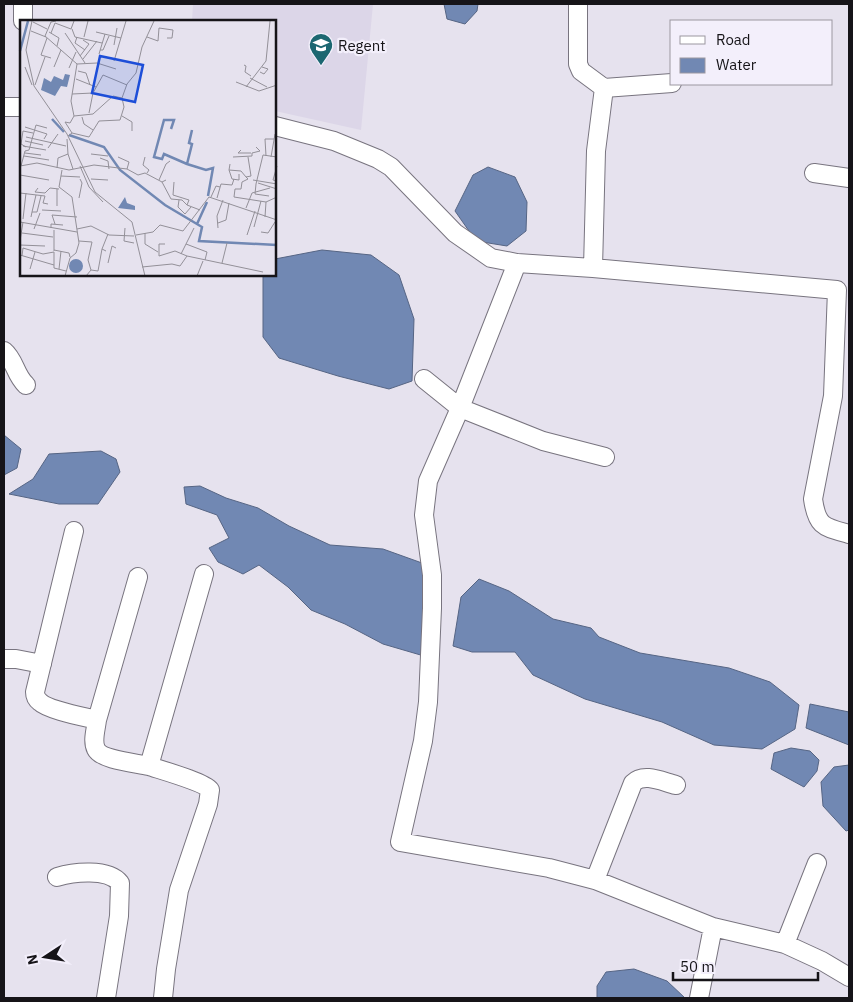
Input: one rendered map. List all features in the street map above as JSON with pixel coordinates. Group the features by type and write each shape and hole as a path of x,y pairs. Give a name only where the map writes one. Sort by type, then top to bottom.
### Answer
{"street":[{"path":"23,4 23,20"},
{"path":"578,4 578,64 581,71 604,88 670,83"},
{"path":"593,268 596,151 604,88"},
{"path":"4,107 20,107"},
{"path":"276,126 334,141 361,150 378,159 390,168 455,233 490,258 517,263 843,290 833,396 813,499 815,513 821,524 830,529 849,534"},
{"path":"814,173 849,178"},
{"path":"517,263 460,408 428,482 424,515 432,575 428,702 423,742 400,842 549,868 595,880 714,927 785,944 822,961 849,977"},
{"path":"4,351 11,358 20,380 26,385"},
{"path":"424,379 460,408 543,441 606,458"},
{"path":"74,531 35,692 38,701 50,708 97,720"},
{"path":"149,766 204,574"},
{"path":"138,577 97,720 96,749 102,756 149,766 208,786 210,794 179,890 163,998"},
{"path":"4,659 16,659 42,664"},
{"path":"595,880 633,783 645,777 676,784"},
{"path":"785,944 817,863"},
{"path":"57,877 81,872 114,877 120,882 119,916 106,998"},
{"path":"699,998 714,927"}],"shaded area":[{"name":"Regent","path":"193,4 373,4 361,130 276,111 276,20 192,20"}],"water":[{"path":"444,4 478,4 477,11 465,24 447,19"},
{"path":"488,167 515,177 527,202 526,231 507,246 476,241 455,211 473,175"},
{"path":"322,250 371,255 399,275 414,319 412,381 389,389 279,358 263,337 263,276 276,276 276,259"},
{"path":"4,435 21,449 17,468 4,475"},
{"path":"101,451 116,459 120,472 98,504 59,504 9,494 33,479 49,454"},
{"path":"200,486 226,498 258,508 289,526 330,545 383,549 422,563 430,595 424,656 383,644 345,624 311,610 288,587 259,565 243,574 218,562 209,548 229,538 217,515 186,504 184,487"},
{"path":"479,579 509,591 553,619 591,628 599,637 640,653 729,668 770,682 799,705 795,729 762,749 714,745 662,722 585,699 533,675 515,652 472,652 453,646 461,597"},
{"path":"810,704 849,712 849,745 806,728"},
{"path":"791,748 810,751 819,760 817,771 804,787 771,769 774,753"},
{"path":"849,765 849,830 846,831 823,806 821,782 834,767"},
{"path":"634,969 667,981 685,998 597,998 597,986 606,972"}],"place":[{"name":"Regent","path":"321,66"}]}
